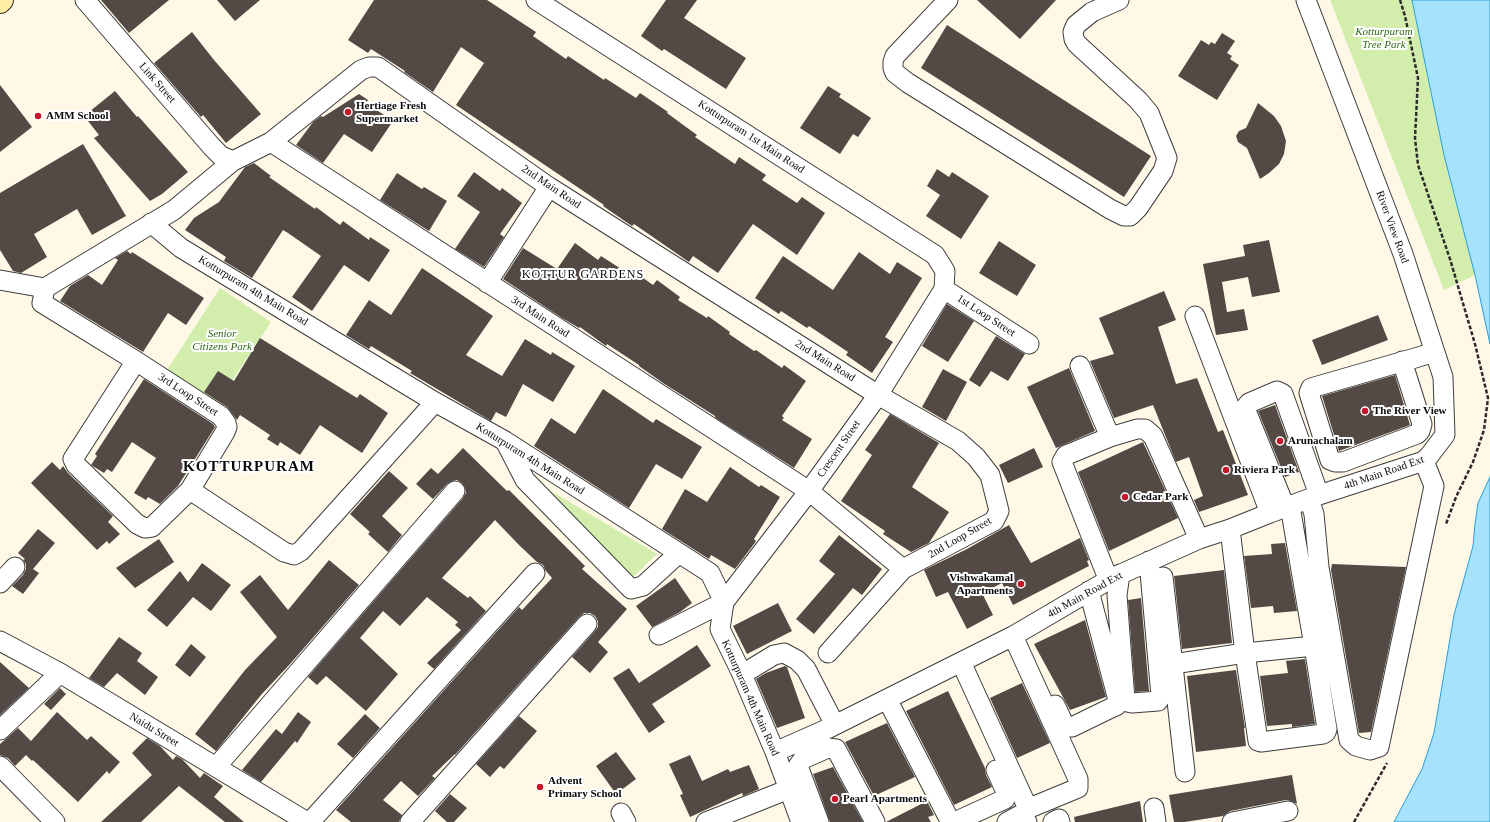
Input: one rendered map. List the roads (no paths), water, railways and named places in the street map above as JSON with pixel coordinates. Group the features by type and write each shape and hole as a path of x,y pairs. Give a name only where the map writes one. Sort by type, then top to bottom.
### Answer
{"street":[{"name":"Link Street","path":"85,0 212,147 221,156 233,161"},
{"name":"Kotturpuram 1st Main Road","path":"536,0 935,255 945,271 944,289"},
{"path":"948,0 895,56 893,62 895,73 908,83 1110,209 1124,216 1130,216 1138,208 1163,171 1167,158 1150,113 1138,100 1077,44 1074,39 1073,32 1076,24 1092,12 1120,0"},
{"name":"River View Road","path":"1306,0 1403,254 1443,377 1445,435 1427,459"},
{"name":"2nd Main Road","path":"151,224 174,210 233,161 270,142 361,70 369,66 378,67 549,187 878,394"},
{"name":"3rd Main Road","path":"270,142 809,491 903,569"},
{"path":"487,283 549,187"},
{"path":"0,280 45,288 151,224"},
{"name":"Kotturpuram 4th Main Road","path":"151,224 181,248 435,402 505,442 678,554 710,573 724,602 720,629 741,672 775,752 801,822"},
{"name":"3rd Loop Street","path":"45,288 42,303 221,416 226,423 227,427 225,432 190,490"},
{"name":"1st Loop Street","path":"944,289 1029,344"},
{"name":"Crescent Street","path":"724,602 809,491 878,394 944,289"},
{"path":"1195,316 1282,509"},
{"path":"1402,361 1422,424 1420,431 1416,434 1343,462 1335,462 1330,460 1309,393 1310,388 1402,361 1435,352"},
{"path":"136,361 73,459 76,465 137,524 145,528 152,527 190,490 284,552 294,555 300,551 435,402"},
{"path":"1080,366 1110,437"},
{"path":"1230,529 1245,653 1258,740 1261,742 1323,734 1327,730 1314,646 1282,509 1245,408 1249,403 1277,391 1283,394 1314,497 1314,514 1319,567 1348,740 1356,746 1370,750 1379,747 1434,486 1427,459"},
{"name":"2nd Loop Street","path":"828,653 903,569 994,521 999,511 990,475 976,457 958,440 878,394"},
{"path":"1155,559 1161,696 1158,701 1132,703 1125,700 1116,576 1105,571 1062,462 1066,455 1110,437 1137,429 1145,429 1153,436 1199,539"},
{"path":"505,442 525,480 631,589 643,586 678,554"},
{"name":"4th Main Road Ext","path":"775,752 835,725 1017,634 1116,576 1199,539 1230,529 1314,497 1427,459"},
{"path":"216,767 455,491"},
{"path":"1155,559 1173,664 1185,772"},
{"path":"0,583 15,567"},
{"path":"308,822 535,573"},
{"path":"1017,634 1066,725 1072,727 1116,706 1118,700 1089,592"},
{"path":"659,635 724,602"},
{"path":"410,822 587,624"},
{"path":"955,665 1025,802 1032,807 1078,788 1078,779 1017,634"},
{"name":"Naidu Street","path":"0,641 60,673 308,822"},
{"path":"1173,664 1245,653 1314,646"},
{"path":"741,672 746,672 774,655 784,653 797,660 806,669 835,725"},
{"path":"887,699 951,820 957,821 1005,799 1006,792 955,665"},
{"path":"0,730 60,673"},
{"path":"819,822 798,766 803,759 828,748 836,749 875,822"},
{"path":"0,766 55,822"},
{"path":"706,822 789,789"},
{"path":"1232,822 1288,811"},
{"path":"1007,822 1020,815 1023,816 1027,822"},
{"path":"1053,822 1058,819 1060,822"}],"water":[{"path":"1412,0 1490,0 1490,344 1475,275 1444,155"},
{"path":"1490,477 1490,822 1394,822 1422,769 1434,733 1454,615 1473,546 1478,503"}],"place":[{"name":"Hertiage Fresh Supermarket","path":"348,112"},
{"name":"AMM School","path":"38,116"},
{"name":"The River View","path":"1365,411"},
{"name":"Arunachalam","path":"1280,441"},
{"name":"Riviera Park","path":"1226,470"},
{"name":"Cedar Park","path":"1125,497"},
{"name":"Vishwakamal Apartments","path":"1021,584"},
{"name":"Advent Primary School","path":"540,787"},
{"name":"Pearl Apartments","path":"835,799"}],"district":[{"name":"KOTTUR GARDENS","path":"583,275"},
{"name":"KOTTURPURAM","path":"249,467"}],"park label":[{"name":"Kotturpuram Tree Park","path":"1384,38"},
{"name":"Senior Citizens Park","path":"222,340"}]}
